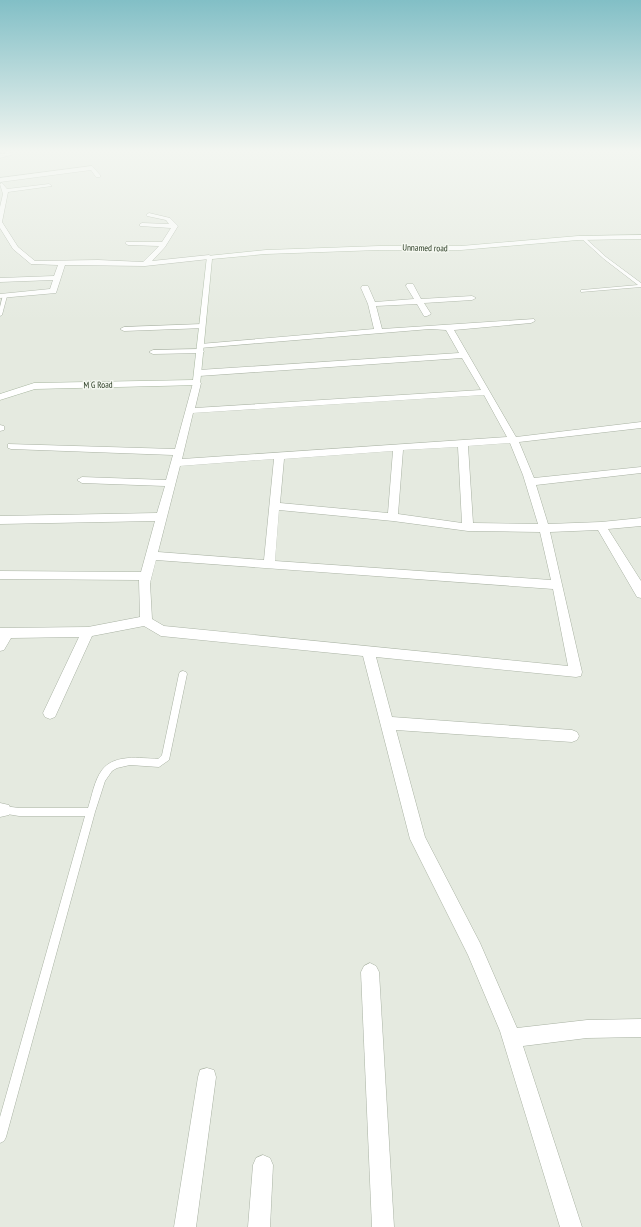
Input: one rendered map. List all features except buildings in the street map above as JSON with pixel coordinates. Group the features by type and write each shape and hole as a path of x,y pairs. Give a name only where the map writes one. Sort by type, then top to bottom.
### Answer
{"street":[{"path":"0,222 3,207"},
{"path":"149,215 168,219 175,226"},
{"name":"Unnamed road","path":"0,222 14,248 33,262 145,264 266,252 379,248 461,248 506,243 583,238 641,237"},
{"path":"142,225 175,226"},
{"path":"145,264 164,244 175,226"},
{"path":"128,243 164,244"},
{"path":"146,621 144,583 198,378 209,257"},
{"path":"2,296 53,291 62,262"},
{"path":"0,280 58,278"},
{"path":"410,286 427,314"},
{"path":"365,288 372,304 379,332"},
{"path":"372,304 472,298"},
{"path":"153,352 200,349 430,327 449,328 531,321"},
{"path":"124,329 202,326"},
{"path":"0,646 3,633 88,632 146,621 161,631 576,672 558,585 544,528 530,482 512,440 487,392 449,328"},
{"name":"M G Road","path":"0,397 34,386 198,378 464,355"},
{"path":"189,411 487,392"},
{"path":"11,446 177,457 279,456 512,440 641,425"},
{"path":"463,443 468,527"},
{"path":"393,517 398,448"},
{"path":"269,564 279,456"},
{"path":"530,482 641,470"},
{"path":"82,480 170,483"},
{"path":"274,506 393,517 468,527 544,528 601,526 641,522"},
{"path":"0,520 161,517"},
{"path":"601,526 638,580 641,594"},
{"path":"151,556 558,585"},
{"path":"0,575 146,576"},
{"path":"50,713 88,632"},
{"path":"368,651 418,839 474,949 511,1038 571,1227"},
{"path":"387,723 572,736"},
{"path":"370,972 383,1227"},
{"path":"511,1038 587,1030 641,1028"},
{"path":"185,1227 206,1078"},
{"path":"259,1227 263,1166"}],"lane":[{"path":"583,238 605,258 641,286"},
{"path":"582,291 641,286"},
{"path":"0,315 2,296"},
{"path":"0,1137 91,812 105,772 116,764 131,762 159,763 166,757 183,674"},
{"path":"2,810 18,812 91,812"}]}
